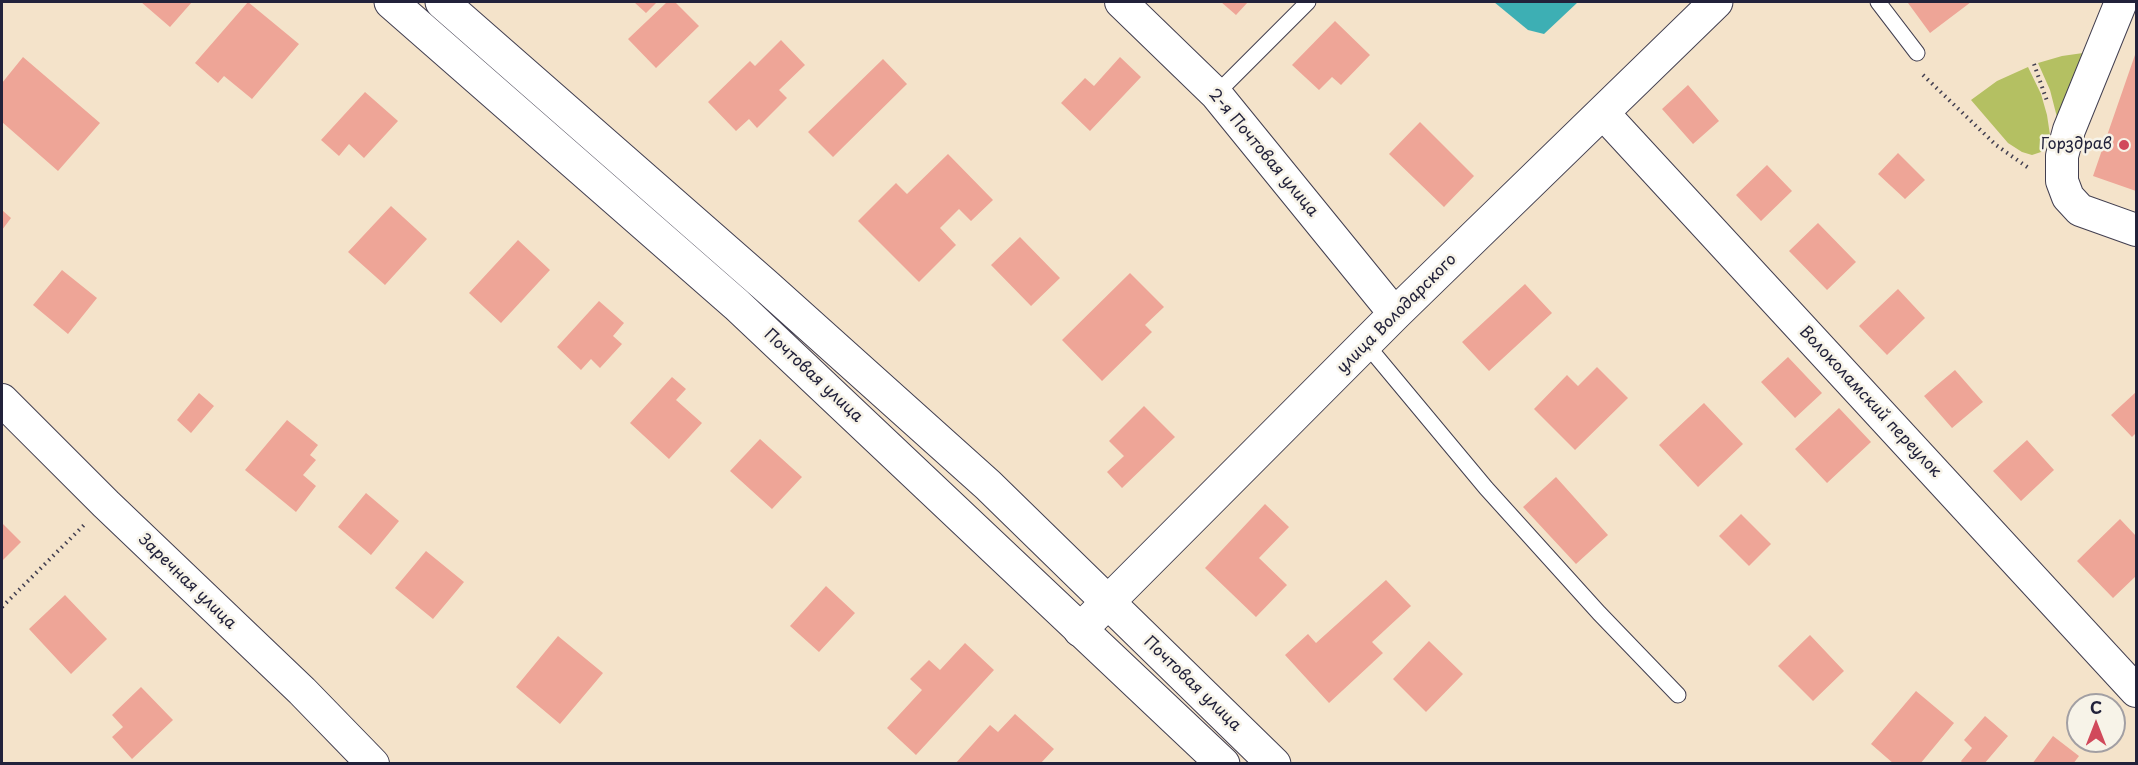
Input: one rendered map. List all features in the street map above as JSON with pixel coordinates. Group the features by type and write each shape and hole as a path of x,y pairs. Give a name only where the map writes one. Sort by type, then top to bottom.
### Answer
{"main road":[{"name":"Почтовая улица","path":"391,2 737,305 1223,764"},
{"name":"Почтовая улица","path":"442,2 765,285 988,485 1274,764"},
{"name":"улица Володарского","path":"1080,630 1395,314 1716,2"}],"street":[{"name":"2-я Почтовая улица","path":"1121,2 1216,94 1395,314"},
{"path":"2121,2 2069,130 2062,156 2062,181 2068,197 2080,210 2136,230"},
{"name":"Волоколамский переулок","path":"1603,113 2136,692"},
{"name":"Заречная улица","path":"2,400 106,504 302,691 374,764"}],"lane":[{"path":"1216,94 1308,2"},
{"path":"1878,2 1917,53"},
{"path":"1366,344 1486,488 1599,613 1678,695"}],"path":[{"path":"1917,53 1916,67 1996,145 2032,170 2062,181"},
{"path":"2,607 106,504"}],"green space":[{"path":"2090,52 2059,125 2050,90 2038,63 2062,56"},
{"path":"2028,67 2041,94 2050,135 2048,146 2032,155 2008,143 1971,100 1997,81"}],"water":[{"path":"1494,2 1578,2 1544,34 1528,30"}],"building":[{"path":"141,2 192,2 170,27"},
{"path":"248,2 299,44 252,99 224,76 218,83 195,63"},
{"path":"634,2 657,2 646,13"},
{"path":"667,2 675,2 699,26 656,68 628,39"},
{"path":"1221,2 1248,2 1236,15"},
{"path":"1971,2 1930,33 1908,3"},
{"path":"1335,21 1370,55 1341,85 1332,77 1319,90 1292,65"},
{"path":"781,40 805,65 779,90 787,98 757,128 749,119 736,131 708,102 750,61 755,66"},
{"path":"2136,52 2136,191 2093,176"},
{"path":"23,57 100,123 58,171 2,122 2,83"},
{"path":"1120,57 1141,77 1090,131 1061,103 1085,78 1094,86"},
{"path":"883,59 907,84 833,157 808,132"},
{"path":"1688,85 1719,121 1693,144 1662,109"},
{"path":"365,92 398,121 364,158 349,144 339,156 321,140"},
{"path":"1420,122 1474,176 1444,207 1389,154"},
{"path":"1898,153 1925,180 1905,199 1878,174"},
{"path":"948,154 993,200 971,221 959,209 940,228 956,245 919,282 858,221 896,183 907,194"},
{"path":"1767,165 1792,191 1761,221 1736,195"},
{"path":"391,206 427,239 385,285 348,252"},
{"path":"2,210 11,218 2,230"},
{"path":"1818,223 1856,262 1827,290 1789,251"},
{"path":"1020,237 1060,278 1031,306 991,265"},
{"path":"518,240 550,270 501,323 469,293"},
{"path":"62,270 97,298 68,334 33,305"},
{"path":"1130,273 1164,307 1145,325 1152,332 1102,381 1062,340"},
{"path":"1525,284 1552,313 1489,371 1462,342"},
{"path":"1898,289 1925,318 1887,355 1859,326"},
{"path":"599,301 624,323 613,336 622,344 600,368 591,359 581,370 557,347"},
{"path":"1788,357 1822,393 1795,418 1761,382"},
{"path":"1597,367 1628,398 1575,450 1534,409 1567,375 1578,386"},
{"path":"1955,370 1983,402 1952,428 1924,396"},
{"path":"672,377 686,389 676,400 702,423 669,459 630,423"},
{"path":"2136,392 2136,433 2132,437 2111,415"},
{"path":"199,393 214,406 191,433 177,420"},
{"path":"1704,403 1743,444 1698,487 1659,445"},
{"path":"1144,406 1175,437 1122,488 1107,472 1124,456 1109,441"},
{"path":"1839,408 1871,442 1827,483 1795,449"},
{"path":"287,420 318,445 310,455 316,460 303,475 316,486 296,512 245,470"},
{"path":"760,439 802,477 772,509 730,471"},
{"path":"2027,440 2054,470 2021,501 1993,471"},
{"path":"1556,477 1608,535 1576,564 1523,507"},
{"path":"366,493 399,521 371,555 338,527"},
{"path":"1265,504 1289,527 1259,558 1287,585 1256,617 1205,568"},
{"path":"1741,514 1771,544 1749,566 1719,536"},
{"path":"2120,519 2136,536 2136,576 2113,598 2077,561"},
{"path":"2,523 21,542 2,561"},
{"path":"426,551 464,582 433,619 395,588"},
{"path":"1386,580 1411,606 1372,642 1383,653 1329,703 1285,655 1308,634 1316,643"},
{"path":"826,586 855,613 819,652 790,626"},
{"path":"65,595 107,639 71,674 29,629"},
{"path":"1810,635 1844,671 1813,701 1778,666"},
{"path":"558,636 603,673 560,724 516,687"},
{"path":"1429,641 1463,674 1426,712 1393,679"},
{"path":"965,643 994,670 916,755 887,728 922,690 910,679 929,660 940,670"},
{"path":"141,687 173,720 132,759 112,737 123,727 112,715"},
{"path":"1916,691 1954,723 1920,764 1894,764 1871,744"},
{"path":"1015,714 1054,749 1040,764 955,764 990,725 998,732"},
{"path":"1985,716 2008,736 1984,764 1963,764 1961,761 1972,748 1964,740"},
{"path":"2053,736 2066,746 2066,753 2075,753 2079,756 2073,764 2032,764"}],"place":[{"name":"Горздрав","path":"2124,145"}]}
